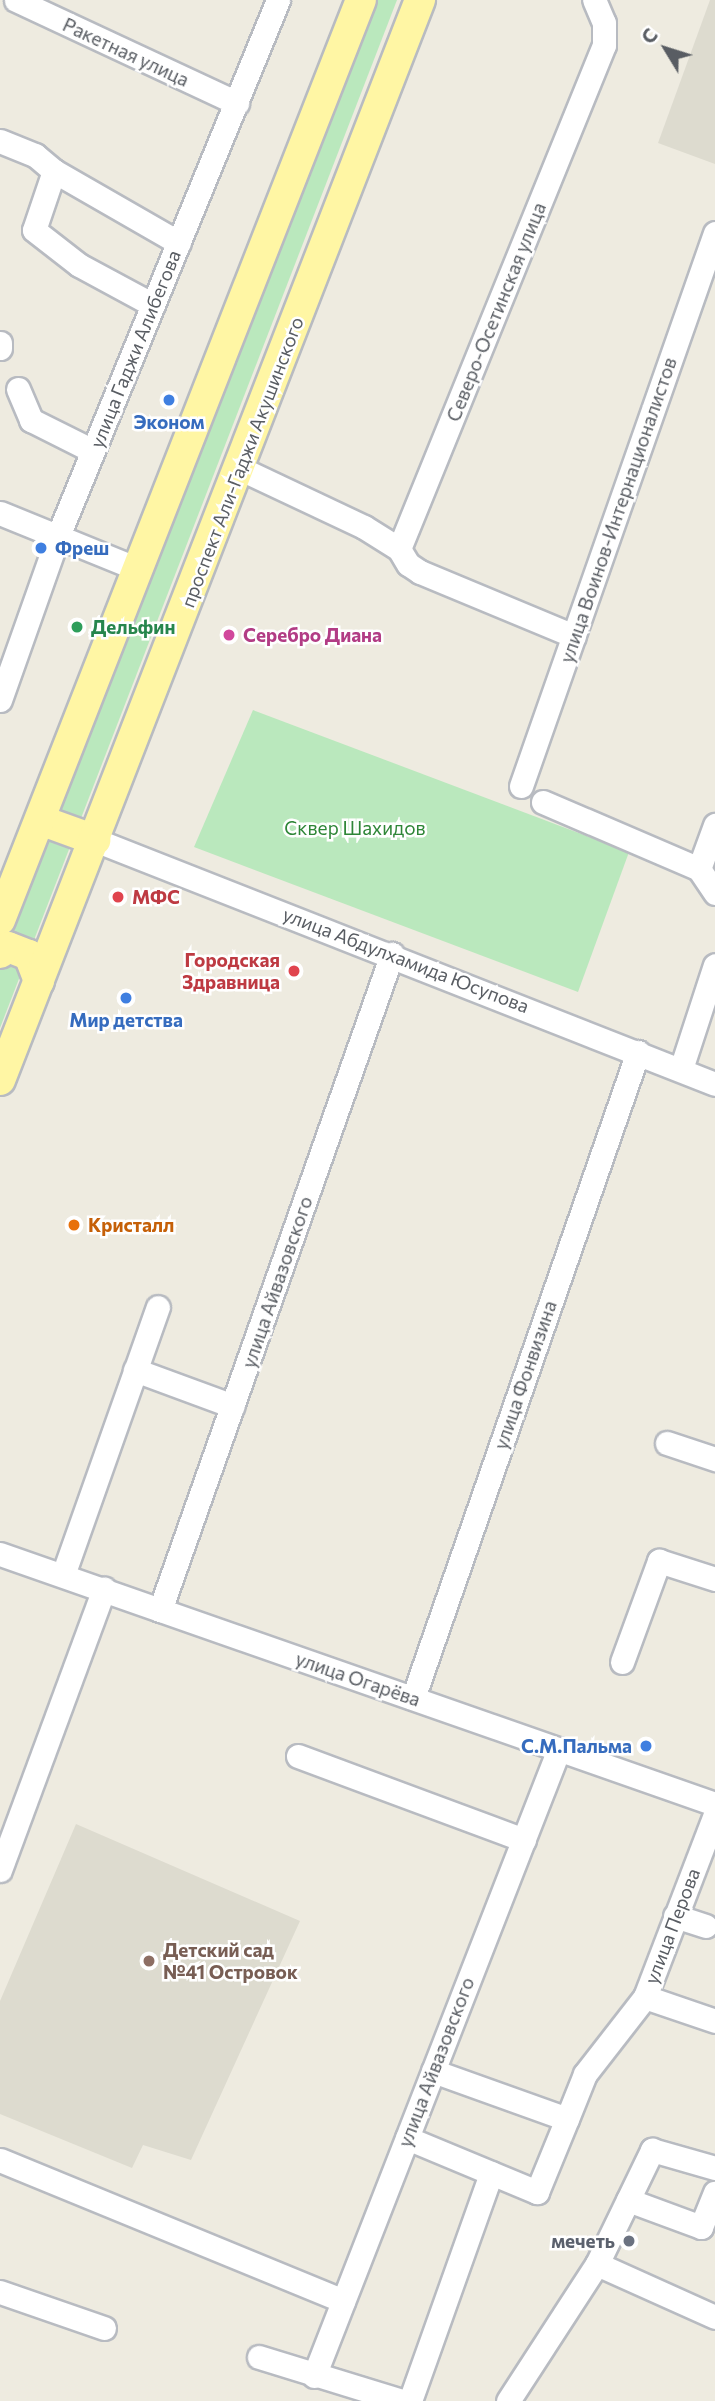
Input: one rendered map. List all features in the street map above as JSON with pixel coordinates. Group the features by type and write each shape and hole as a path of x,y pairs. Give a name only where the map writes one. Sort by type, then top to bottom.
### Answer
{"main road":[{"path":"0,920 361,0"},
{"name":"проспект Али-Гаджи Акушинского","path":"0,1080 421,0"},
{"path":"40,820 95,840"},
{"path":"0,953 8,947 29,955 39,981"}],"street":[{"name":"Ракетная улица","path":"16,0 237,103"},
{"name":"улица Гаджи Алибегова","path":"0,700 58,536 278,0"},
{"name":"Северо-Осетинская улица","path":"399,549 604,45 604,23 594,0"},
{"path":"0,141 35,155 54,171 179,243"},
{"path":"54,171 34,230 79,265 153,305"},
{"name":"улица Воинов-Интернационалистов","path":"521,786 715,233"},
{"path":"18,389 31,420 93,451"},
{"path":"239,468 364,527 399,549 408,564 420,572 574,636"},
{"path":"0,513 138,569"},
{"path":"543,802 699,869 715,893"},
{"path":"699,869 715,825"},
{"name":"улица Абдулхамида Юсупова","path":"95,840 392,954 715,1084"},
{"name":"улица Айвазовского","path":"160,1610 392,954"},
{"path":"681,1069 715,965"},
{"name":"улица Фонвизина","path":"413,1698 638,1052"},
{"path":"62,1574 158,1307"},
{"path":"135,1370 233,1406"},
{"path":"667,1443 715,1459"},
{"name":"улица Огарёва","path":"0,1554 715,1804"},
{"path":"622,1662 659,1561 715,1579"},
{"path":"0,1870 104,1589"},
{"name":"улица Айвазовского","path":"314,2376 559,1749"},
{"path":"298,1756 524,1840"},
{"name":"улица Перова","path":"491,2173 537,2192 585,2074 645,1997 715,1815"},
{"path":"675,1916 705,1926"},
{"path":"645,1997 715,2021"},
{"path":"433,2071 567,2119"},
{"path":"407,2138 491,2173 410,2401"},
{"path":"508,2401 597,2264 652,2150 715,2168"},
{"path":"0,2160 343,2301"},
{"path":"628,2200 701,2227 715,2193"},
{"path":"597,2264 715,2318"},
{"path":"0,2292 104,2328"},
{"path":"259,2357 402,2401"}],"shaded area":[{"path":"710,0 715,0 715,164 658,143"},
{"name":"Детский сад №41 Островок","path":"76,1824 300,1921 191,2160 143,2145 132,2168 0,2114 0,2001"}],"green space":[{"path":"377,0 397,0 0,1028 0,966"},
{"name":"Сквер Шахидов","path":"253,710 629,852 578,992 194,847"}],"place":[{"name":"Эконом","path":"169,400"},
{"name":"Фреш","path":"41,548"},
{"name":"Дельфин","path":"77,627"},
{"name":"Серебро Диана","path":"229,635"},
{"name":"МФС","path":"118,897"},
{"name":"Городская Здравница","path":"294,971"},
{"name":"Мир детства","path":"126,998"},
{"name":"Кристалл","path":"74,1225"},
{"name":"С.М.Пальма","path":"646,1746"},
{"name":"Детский сад №41 Островок","path":"149,1961"},
{"name":"мечеть","path":"629,2241"}]}
